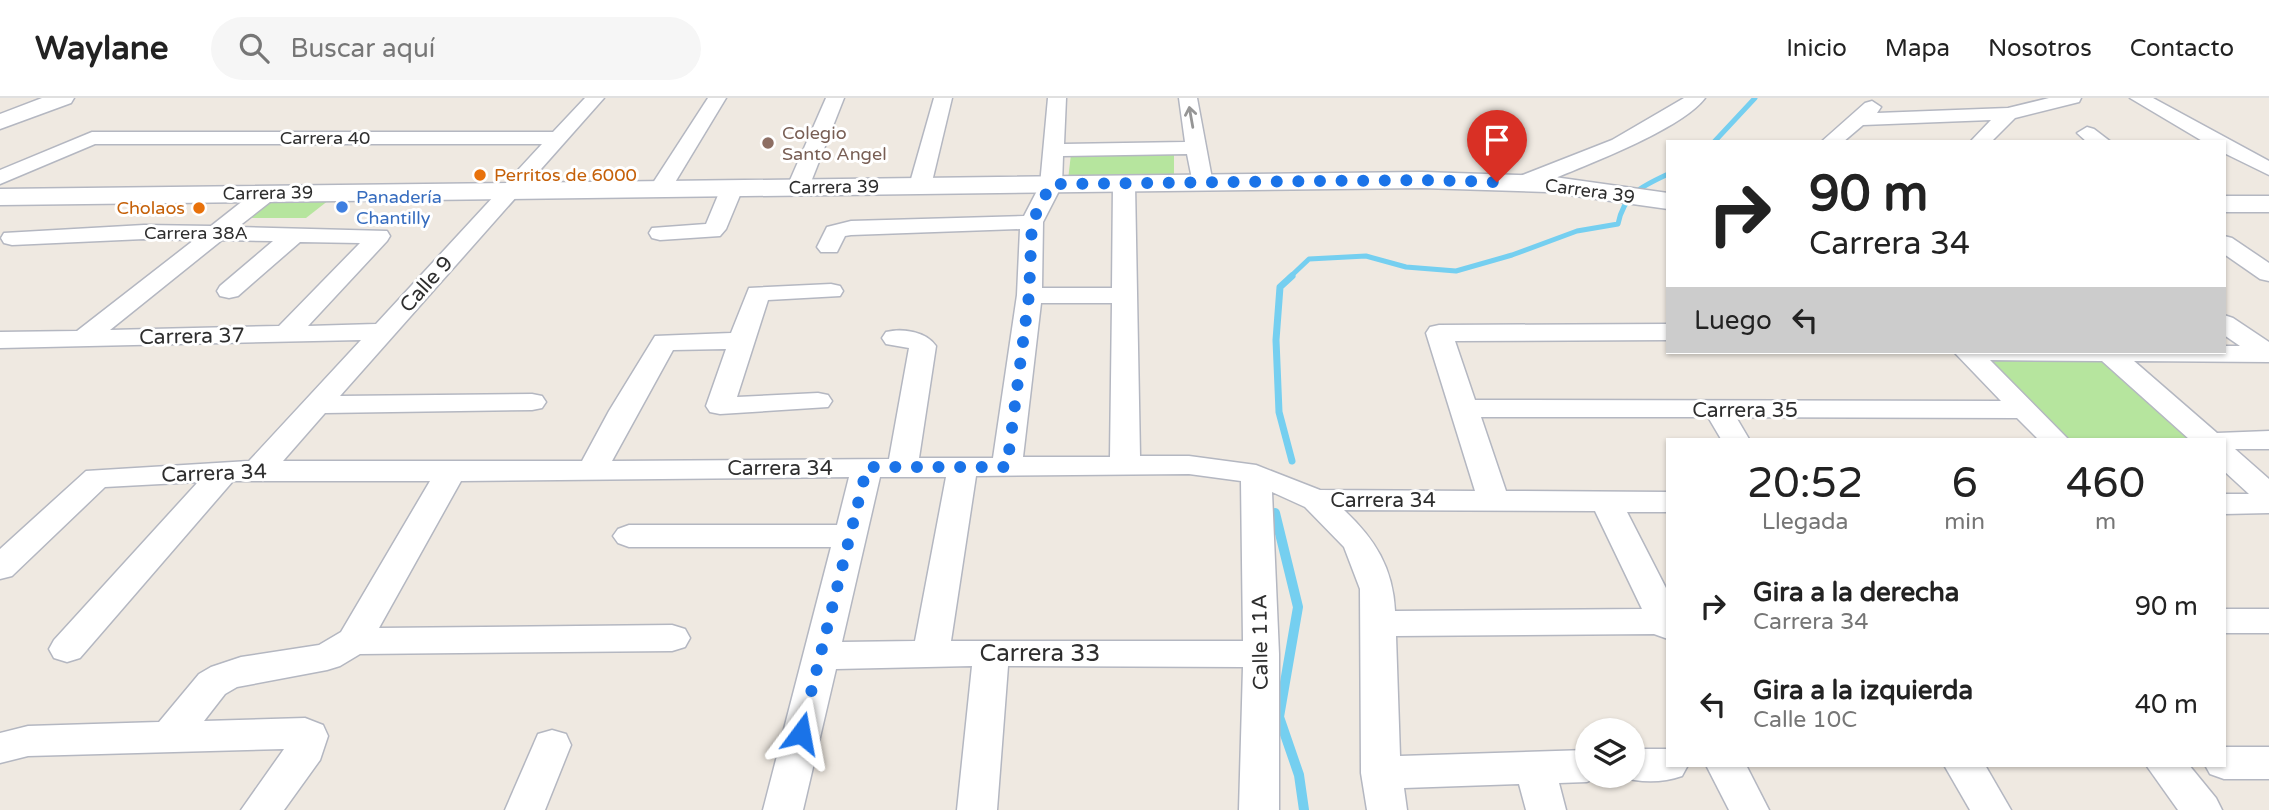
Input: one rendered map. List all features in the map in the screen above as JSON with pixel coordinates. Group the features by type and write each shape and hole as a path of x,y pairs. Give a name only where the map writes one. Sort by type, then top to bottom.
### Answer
{"street":[{"path":"0,113 41,98"},
{"path":"0,122 64,98"},
{"name":"Calle 9","path":"258,470 595,98"},
{"path":"660,189 717,98"},
{"path":"798,187 835,98"},
{"path":"920,186 943,98"},
{"path":"1007,467 1029,295 1032,222 1051,184 1057,98"},
{"path":"1188,98 1202,184"},
{"path":"1523,183 1619,144 1696,98"},
{"path":"1833,140 1883,98"},
{"path":"1858,119 2008,114 2072,98"},
{"path":"2139,98 2215,140"},
{"path":"1982,140 2008,114"},
{"name":"Carrera 40","path":"0,178 92,138 558,138"},
{"path":"2226,146 2269,169"},
{"path":"1054,150 1196,148"},
{"name":"Carrera 39","path":"0,197 1422,180 1523,183 1661,200"},
{"path":"1124,184 1125,464"},
{"path":"660,233 712,231 733,188"},
{"path":"84,338 267,193"},
{"path":"2226,204 2269,204"},
{"path":"829,247 835,232 851,228 1032,222"},
{"name":"Carrera 38A","path":"12,238 220,232 379,236 286,334"},
{"path":"229,291 295,234"},
{"path":"2226,244 2269,274"},
{"path":"818,401 720,406 758,293 831,291"},
{"path":"1029,295 1124,296"},
{"path":"2226,324 2269,354"},
{"name":"Carrera 37","path":"0,340 383,332"},
{"path":"1494,501 1440,333 1666,332"},
{"path":"895,338 916,341 923,346 903,467"},
{"path":"593,470 623,411 664,342 743,341"},
{"path":"1969,354 2053,438"},
{"path":"2109,354 2269,354"},
{"path":"2109,354 2205,438"},
{"path":"319,405 532,402"},
{"name":"Carrera 35","path":"1464,408 2025,411"},
{"path":"1718,411 1734,438"},
{"path":"2226,440 2269,440"},
{"path":"2226,457 2269,495"},
{"name":"Carrera 34","path":"0,568 97,478 258,470 451,472 1125,464 1211,466 1256,474 1316,500 1666,502"},
{"path":"783,810 867,467"},
{"path":"931,654 963,467"},
{"path":"171,735 212,684 224,677 241,671 327,657 354,641 451,472"},
{"path":"67,649 223,473"},
{"name":"Calle 11A","path":"1256,474 1261,654 1259,810"},
{"path":"1316,500 1345,526 1366,555 1377,589 1384,792 1534,766 1575,766"},
{"path":"1606,502 1666,621"},
{"path":"2226,503 2269,503"},
{"path":"629,536 849,536"},
{"path":"2226,621 2269,621"},
{"path":"1377,624 1666,623"},
{"path":"354,641 672,638"},
{"path":"977,810 990,653"},
{"name":"Carrera 33","path":"819,656 990,653 1261,654"},
{"path":"0,748 28,741 305,733 309,736 306,749 261,810"},
{"path":"524,810 552,745"},
{"path":"2226,763 2269,763"},
{"path":"1645,765 1666,765"},
{"path":"1534,766 1546,810"},
{"path":"1727,767 1749,810"},
{"path":"1965,767 1991,810"},
{"path":"2168,767 2202,810"}],"green space":[{"path":"1174,153 1174,178 1068,180 1071,154"},
{"path":"269,197 329,200 306,218 247,218"},
{"path":"1969,354 2110,354 2205,438 2053,438"}],"waterway":[{"path":"1716,140 1755,98"},
{"path":"1290,277 1309,259 1366,256 1406,267 1456,271 1512,255 1577,231 1618,224 1630,198 1666,175"},
{"path":"1292,276 1280,287 1276,340 1279,412 1292,461"},
{"path":"1275,513 1298,607 1279,717 1299,775 1304,810"}],"place":[{"name":"Colegio Santo Angel","path":"768,143"},
{"name":"Perritos de 6000","path":"480,175"},
{"name":"Panadería Chantilly","path":"342,207"},
{"name":"Cholaos","path":"199,208"}],"route":[{"path":"801,733 867,467 1007,467 1029,295 1032,222 1051,184 1422,180 1497,182"}]}
